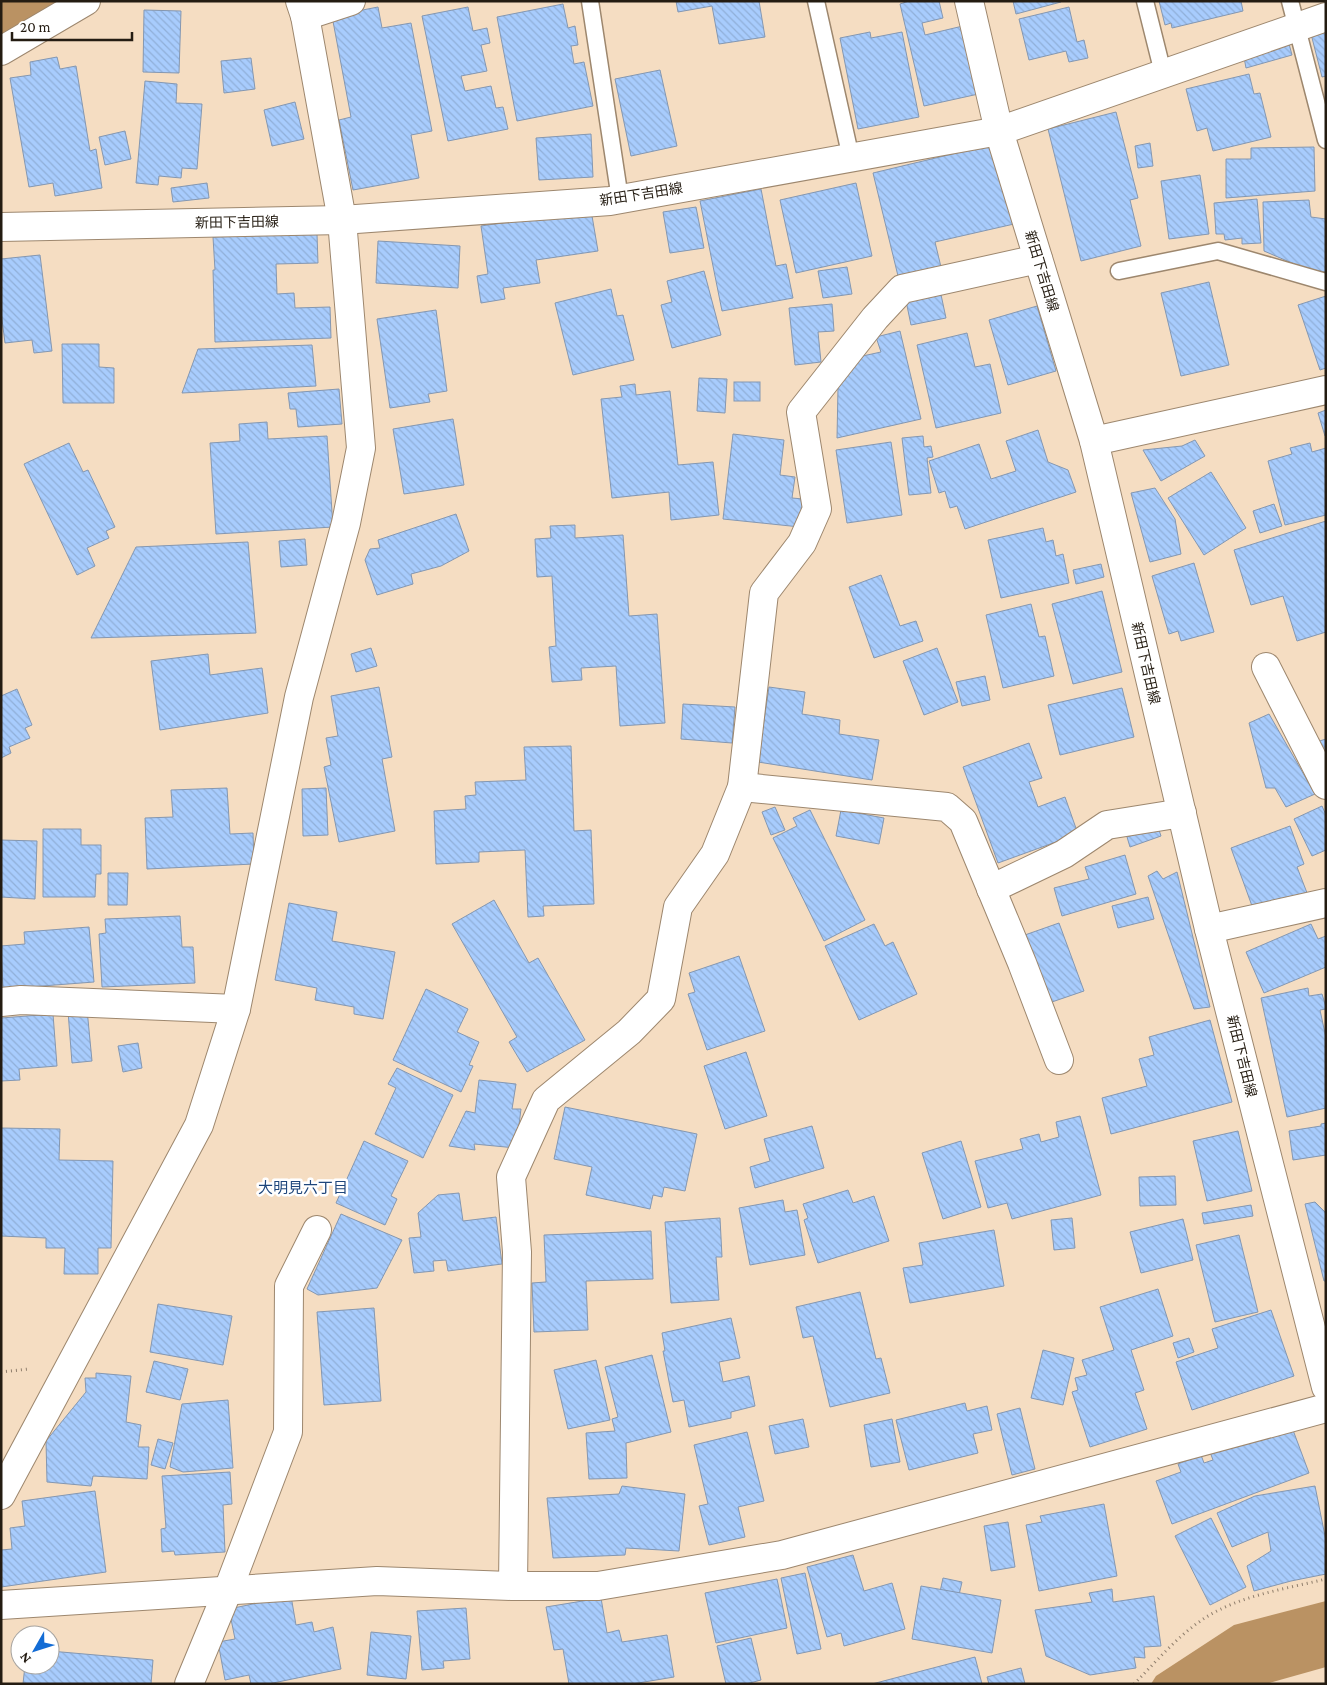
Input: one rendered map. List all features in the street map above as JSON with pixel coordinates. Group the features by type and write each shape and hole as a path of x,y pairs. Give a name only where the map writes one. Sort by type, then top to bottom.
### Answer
{"street":[{"path":"1,51 86,1"},
{"path":"1,1495 199,1125 236,1009 299,697 346,523 361,448 342,220 303,9 351,1"},
{"path":"969,1 998,131 1164,73 1294,14 1326,17"},
{"name":"新田下吉田線","path":"1,227 342,220 620,199 998,131 1094,441 1210,929 1326,1387"},
{"path":"513,1586 517,1252 511,1177 546,1100 629,1032 661,999 678,907 714,854 742,787 764,593 802,543 817,509 801,412 875,318 902,289 1038,259"},
{"path":"1094,441 1326,390"},
{"path":"1266,667 1326,785"},
{"path":"742,787 947,806 963,821 1059,1060"},
{"path":"991,889 1064,854 1107,826 1182,813"},
{"path":"1210,929 1326,903"},
{"path":"1,1002 21,1000 236,1009"},
{"path":"189,1684 228,1590 288,1432 289,1286 317,1230"},
{"path":"1,1605 377,1581 513,1586 598,1586 782,1555 1326,1408"}],"lane":[{"path":"590,1 620,199"},
{"path":"816,1 851,158"},
{"path":"1145,1 1164,73"},
{"path":"1294,14 1326,140"},
{"path":"1119,271 1218,251 1326,282"}],"path":[{"path":"1134,1684 1181,1636 1214,1612 1244,1599 1326,1579"}],"shaded area":[{"path":"1326,1601 1326,1667 1266,1684 1151,1684 1156,1676 1234,1625"}],"building":[{"path":"676,1 759,1 765,37 719,44 712,6 678,12"},
{"path":"909,1 939,1 943,18 922,23 925,35 967,25 983,93 924,106 900,4"},
{"path":"1013,1 1060,1 1061,2 1016,14"},
{"path":"1159,1 1241,1 1243,11 1172,28 1171,23 1165,25"},
{"path":"563,4 568,28 575,26 578,45 571,46 574,64 584,62 593,106 517,121 497,17"},
{"path":"378,7 382,28 411,23 432,131 411,135 419,178 353,190 339,120 351,117 332,16"},
{"path":"468,7 473,31 487,28 490,43 481,45 487,71 461,76 465,91 491,86 496,108 503,107 508,129 448,141 422,16"},
{"path":"1069,7 1077,42 1084,40 1088,58 1069,62 1066,51 1029,60 1019,19"},
{"path":"144,10 181,11 179,73 143,72"},
{"path":"1326,26 1326,76 1322,77 1310,30"},
{"path":"870,32 871,38 902,32 919,117 858,129 840,38"},
{"path":"1288,40 1292,55 1246,68 1243,52"},
{"path":"57,57 60,69 76,66 90,151 96,149 102,188 55,196 53,183 29,187 10,78 31,75 30,62"},
{"path":"251,58 255,89 224,93 221,61"},
{"path":"660,70 677,146 631,156 615,79"},
{"path":"1249,74 1254,94 1260,93 1271,137 1213,151 1207,128 1197,131 1186,89"},
{"path":"145,81 177,84 176,103 202,104 197,169 182,168 181,178 159,176 158,185 136,183"},
{"path":"295,102 304,139 272,146 264,110"},
{"path":"1116,112 1138,198 1130,200 1141,246 1081,261 1048,129"},
{"path":"125,131 131,159 105,165 99,137"},
{"path":"591,134 593,177 539,180 536,138"},
{"path":"1150,143 1153,166 1138,168 1135,146"},
{"path":"990,145 1014,224 935,242 941,267 898,276 873,173"},
{"path":"1314,147 1315,191 1226,198 1226,159 1251,159 1251,148"},
{"path":"1200,175 1209,234 1169,239 1161,181"},
{"path":"207,183 209,198 173,202 171,188"},
{"path":"856,183 872,256 796,273 780,200"},
{"path":"761,189 776,266 786,264 793,298 722,311 700,201"},
{"path":"1257,199 1261,243 1242,244 1242,238 1225,240 1224,234 1216,234 1214,203"},
{"path":"1309,200 1311,217 1326,219 1326,272 1306,269 1264,251 1263,202"},
{"path":"696,207 704,248 670,253 663,212"},
{"path":"591,210 598,251 536,260 540,283 503,288 505,299 481,303 477,276 488,274 481,226"},
{"path":"317,234 318,263 276,264 277,294 294,293 295,308 330,307 331,338 215,342 213,237"},
{"path":"378,241 460,246 458,288 376,283"},
{"path":"40,255 52,351 34,353 32,340 5,343 1,312 1,259"},
{"path":"847,267 852,294 823,298 818,271"},
{"path":"704,271 721,335 672,348 661,305 672,302 667,281"},
{"path":"1209,282 1229,365 1181,376 1161,293"},
{"path":"611,289 617,316 623,315 634,360 573,375 555,303"},
{"path":"940,290 946,318 911,325 905,296"},
{"path":"1326,296 1326,368 1320,370 1298,305"},
{"path":"832,304 834,331 818,332 821,362 795,365 789,308"},
{"path":"1037,306 1056,371 1008,385 989,320"},
{"path":"436,310 447,391 428,394 430,402 390,408 377,319"},
{"path":"900,331 921,419 837,438 838,388 858,357 881,352 876,337"},
{"path":"967,333 975,367 990,364 1001,413 936,428 917,345"},
{"path":"62,344 99,344 99,367 114,368 114,403 63,403"},
{"path":"312,345 316,386 182,393 198,349"},
{"path":"699,378 727,379 725,413 697,411"},
{"path":"734,382 760,382 760,401 734,401"},
{"path":"635,384 636,395 670,391 678,465 713,462 719,515 671,520 669,492 612,498 601,399 622,397 620,386"},
{"path":"339,389 342,424 298,427 296,409 290,409 288,393"},
{"path":"1326,410 1326,436 1325,436 1318,413"},
{"path":"453,419 464,485 404,494 393,429"},
{"path":"267,422 268,439 327,436 333,527 216,534 210,443 240,441 239,424"},
{"path":"1038,430 1048,462 1068,470 1076,492 965,529 957,506 950,508 945,491 939,493 929,461 979,444 991,479 1016,471 1006,441"},
{"path":"733,434 784,440 780,475 795,477 792,498 803,499 800,527 723,519"},
{"path":"923,436 924,447 931,446 933,457 927,458 931,493 909,495 902,438"},
{"path":"1195,440 1205,456 1161,481 1143,450 1182,446"},
{"path":"891,442 902,515 847,523 836,450"},
{"path":"69,443 83,472 88,470 115,527 106,531 109,538 87,548 95,566 77,575 24,464"},
{"path":"1310,443 1312,452 1326,448 1326,515 1285,525 1268,461 1292,454 1290,448"},
{"path":"1211,472 1246,528 1204,555 1168,498"},
{"path":"1155,488 1175,519 1181,554 1150,562 1131,493"},
{"path":"1274,504 1282,526 1260,533 1253,511"},
{"path":"456,514 469,551 441,566 411,574 413,584 377,595 365,560 370,549 380,548 378,540"},
{"path":"1326,521 1326,632 1297,641 1283,596 1251,605 1234,550"},
{"path":"575,525 575,538 623,535 629,616 657,614 665,723 620,726 616,666 581,668 582,680 552,682 549,647 556,646 552,576 537,577 535,539 551,538 550,526"},
{"path":"1043,528 1046,542 1053,540 1056,556 1063,554 1069,583 1001,598 988,540"},
{"path":"305,539 307,565 281,567 279,541"},
{"path":"248,542 256,633 91,638 136,547"},
{"path":"1194,563 1214,632 1181,641 1178,631 1169,634 1152,576"},
{"path":"1101,564 1104,577 1076,584 1073,570"},
{"path":"881,575 900,626 916,621 923,641 874,658 849,587"},
{"path":"1102,591 1122,672 1073,684 1052,604"},
{"path":"1031,604 1039,637 1045,636 1054,676 1003,688 986,615"},
{"path":"371,648 377,666 356,672 351,654"},
{"path":"937,648 958,702 924,715 903,661"},
{"path":"208,654 210,675 262,668 268,713 160,730 151,661"},
{"path":"985,676 990,700 962,706 956,682"},
{"path":"379,687 392,757 382,759 395,831 339,842 324,767 331,765 326,738 338,736 331,696"},
{"path":"769,687 805,692 802,714 840,720 839,734 879,740 872,780 758,762"},
{"path":"1122,688 1134,737 1060,755 1048,705"},
{"path":"17,689 32,725 25,728 30,738 9,747 11,753 1,758 1,696"},
{"path":"683,704 735,707 732,743 681,739"},
{"path":"1269,714 1315,794 1286,807 1275,788 1266,788 1249,723"},
{"path":"1326,739 1326,764 1316,742"},
{"path":"1029,743 1042,778 1029,782 1038,807 1065,797 1078,834 998,863 963,767"},
{"path":"571,746 574,831 591,830 594,904 543,906 544,916 528,917 525,850 479,852 479,862 436,864 434,811 466,809 465,796 476,795 475,782 526,780 524,747"},
{"path":"227,788 230,834 253,833 254,864 147,869 145,818 173,817 171,790"},
{"path":"326,788 328,835 303,836 302,789"},
{"path":"1322,806 1326,815 1326,850 1312,856 1294,819"},
{"path":"775,807 785,830 771,835 762,812"},
{"path":"810,810 865,920 824,941 773,838 797,826 793,818"},
{"path":"841,810 884,818 879,844 836,836"},
{"path":"1290,826 1304,864 1297,867 1309,898 1256,917 1231,848"},
{"path":"1158,827 1161,836 1130,847 1127,837"},
{"path":"43,829 81,829 81,845 101,845 101,874 96,874 95,897 43,897"},
{"path":"1,840 37,841 35,899 1,897"},
{"path":"1125,855 1136,894 1062,916 1054,888 1089,879 1085,867"},
{"path":"1157,871 1163,879 1177,872 1210,1007 1194,1009 1148,876"},
{"path":"108,873 128,873 127,905 108,905"},
{"path":"1148,897 1154,919 1118,928 1112,906"},
{"path":"494,900 529,963 538,958 585,1040 527,1072 509,1042 517,1037 452,924"},
{"path":"289,903 337,912 332,941 395,952 383,1019 354,1014 354,1007 315,1000 317,988 275,980"},
{"path":"180,916 182,947 193,947 195,983 102,987 99,934 106,933 105,919"},
{"path":"1059,923 1084,991 1046,1004 1022,936"},
{"path":"874,924 885,946 893,942 917,994 859,1020 825,946"},
{"path":"1311,924 1318,939 1326,936 1326,967 1264,993 1246,952"},
{"path":"89,927 94,982 3,989 1,946 25,944 24,932"},
{"path":"739,956 765,1031 707,1050 688,994 695,992 689,973"},
{"path":"1308,988 1309,996 1322,994 1326,1007 1326,1009 1320,1010 1326,1038 1326,1108 1287,1117 1261,998"},
{"path":"426,989 468,1009 457,1032 479,1042 469,1065 473,1066 461,1092 393,1060"},
{"path":"87,1009 92,1061 72,1063 68,1011"},
{"path":"53,1014 57,1066 19,1069 20,1080 1,1081 1,1018"},
{"path":"1210,1020 1232,1102 1111,1134 1102,1098 1147,1086 1139,1059 1154,1055 1149,1037"},
{"path":"138,1043 142,1068 123,1072 118,1046"},
{"path":"746,1052 767,1116 725,1129 704,1066"},
{"path":"397,1068 453,1095 423,1158 375,1134 396,1088 388,1084"},
{"path":"479,1080 516,1084 512,1109 521,1109 516,1148 474,1144 475,1150 449,1146 466,1111 475,1113"},
{"path":"565,1107 697,1134 685,1191 664,1187 662,1197 653,1195 650,1209 586,1195 592,1167 554,1159"},
{"path":"1080,1116 1101,1195 1012,1219 1007,1203 988,1208 975,1161 1023,1149 1020,1139 1039,1134 1041,1142 1059,1137 1056,1122"},
{"path":"1326,1123 1326,1155 1293,1160 1289,1131 1321,1126 1321,1124"},
{"path":"812,1126 824,1168 755,1188 750,1167 770,1161 764,1139"},
{"path":"1,1128 60,1129 59,1160 113,1161 111,1248 98,1248 98,1274 64,1274 65,1248 46,1248 46,1238 1,1236"},
{"path":"1238,1131 1252,1191 1207,1201 1193,1141"},
{"path":"364,1141 408,1161 391,1196 397,1199 385,1225 336,1203"},
{"path":"961,1141 981,1207 943,1219 922,1153"},
{"path":"1175,1176 1176,1205 1140,1206 1139,1177"},
{"path":"848,1190 853,1203 874,1196 889,1241 818,1263 804,1220 808,1218 803,1204"},
{"path":"459,1193 463,1221 496,1217 502,1264 448,1271 446,1260 433,1261 434,1271 414,1273 409,1238 421,1237 418,1213 438,1195"},
{"path":"783,1200 785,1212 797,1210 805,1255 750,1265 739,1208"},
{"path":"1315,1202 1326,1215 1326,1281 1324,1281 1305,1204"},
{"path":"1251,1205 1253,1216 1204,1224 1202,1213"},
{"path":"341,1214 402,1240 377,1288 318,1295 307,1289"},
{"path":"720,1218 722,1257 716,1257 719,1300 671,1303 665,1222"},
{"path":"1072,1218 1075,1248 1054,1250 1051,1220"},
{"path":"1183,1219 1193,1260 1141,1273 1130,1232"},
{"path":"994,1230 1004,1286 910,1303 903,1268 923,1265 919,1243"},
{"path":"651,1231 653,1279 586,1281 588,1330 534,1332 532,1283 546,1282 544,1235"},
{"path":"1239,1235 1258,1312 1215,1322 1196,1245"},
{"path":"1158,1289 1173,1336 1131,1350 1144,1390 1135,1393 1147,1429 1090,1447 1072,1392 1078,1390 1075,1378 1087,1375 1082,1360 1114,1350 1100,1307"},
{"path":"860,1292 876,1359 881,1358 890,1393 830,1407 813,1336 803,1338 796,1307"},
{"path":"158,1304 232,1316 223,1365 150,1352"},
{"path":"374,1308 381,1401 324,1405 317,1312"},
{"path":"1271,1310 1294,1376 1192,1410 1176,1362 1218,1348 1212,1329"},
{"path":"731,1318 740,1358 719,1362 723,1382 749,1376 755,1406 731,1412 731,1418 689,1427 684,1400 673,1402 663,1351 665,1351 662,1333"},
{"path":"1189,1338 1194,1352 1178,1358 1173,1343"},
{"path":"1043,1350 1074,1358 1063,1405 1031,1398"},
{"path":"652,1355 671,1432 626,1443 627,1478 589,1479 586,1433 615,1431 612,1419 618,1417 605,1367"},
{"path":"596,1360 610,1420 568,1429 554,1370"},
{"path":"154,1361 188,1369 180,1400 146,1392"},
{"path":"96,1373 131,1376 126,1422 141,1425 138,1447 149,1447 147,1479 93,1476 91,1486 47,1482 46,1441 86,1392 85,1378 96,1378"},
{"path":"228,1400 233,1468 183,1472 170,1467 182,1404"},
{"path":"965,1403 967,1411 987,1406 992,1430 973,1434 978,1453 909,1470 896,1420"},
{"path":"1020,1408 1035,1469 1012,1475 997,1414"},
{"path":"803,1419 809,1447 775,1454 769,1426"},
{"path":"892,1419 900,1462 871,1467 864,1425"},
{"path":"1290,1422 1309,1473 1172,1524 1156,1481 1181,1472 1178,1464 1201,1455 1204,1463 1213,1460 1210,1452"},
{"path":"747,1432 764,1501 738,1507 745,1537 709,1545 699,1506 708,1504 694,1445"},
{"path":"158,1439 173,1443 165,1469 151,1465"},
{"path":"230,1472 232,1504 223,1505 225,1552 175,1555 174,1551 162,1552 161,1529 166,1528 162,1476"},
{"path":"622,1486 685,1494 679,1551 626,1548 625,1555 553,1558 547,1498 619,1494"},
{"path":"1315,1486 1326,1541 1326,1574 1254,1591 1247,1566 1271,1551 1268,1532 1232,1547 1217,1513 1255,1496"},
{"path":"95,1491 106,1572 1,1587 1,1550 12,1549 10,1528 25,1526 22,1501"},
{"path":"1104,1504 1117,1576 1039,1591 1026,1525 1042,1522 1040,1516"},
{"path":"1211,1518 1246,1587 1210,1605 1175,1536"},
{"path":"1008,1522 1015,1567 991,1571 984,1526"},
{"path":"853,1555 864,1591 892,1583 905,1629 844,1646 841,1633 827,1637 807,1567"},
{"path":"805,1573 821,1649 797,1654 781,1578"},
{"path":"943,1578 962,1582 959,1595 940,1592"},
{"path":"777,1579 787,1628 716,1643 705,1593"},
{"path":"921,1586 1001,1600 992,1653 912,1639"},
{"path":"1112,1589 1113,1602 1154,1596 1161,1646 1144,1647 1145,1658 1134,1657 1136,1668 1090,1675 1046,1656 1035,1610 1092,1602 1089,1593"},
{"path":"291,1596 296,1625 312,1622 314,1632 333,1627 341,1669 268,1684 251,1684 249,1675 225,1680 218,1642 235,1639 229,1609"},
{"path":"601,1598 607,1633 619,1630 622,1642 667,1635 674,1677 632,1684 569,1684 563,1649 554,1650 546,1607"},
{"path":"466,1608 470,1659 443,1661 444,1668 422,1670 417,1611"},
{"path":"371,1632 411,1636 406,1679 367,1675"},
{"path":"751,1638 761,1680 746,1684 726,1684 717,1646"},
{"path":"60,1652 153,1660 151,1684 23,1684 24,1675 60,1675"},
{"path":"975,1657 982,1684 872,1684"},
{"path":"1021,1668 1025,1684 989,1684 987,1677"}],"waterway":[{"path":"1,23 39,1"}],"district":[{"name":"大明見六丁目","path":"303,1188"}]}
